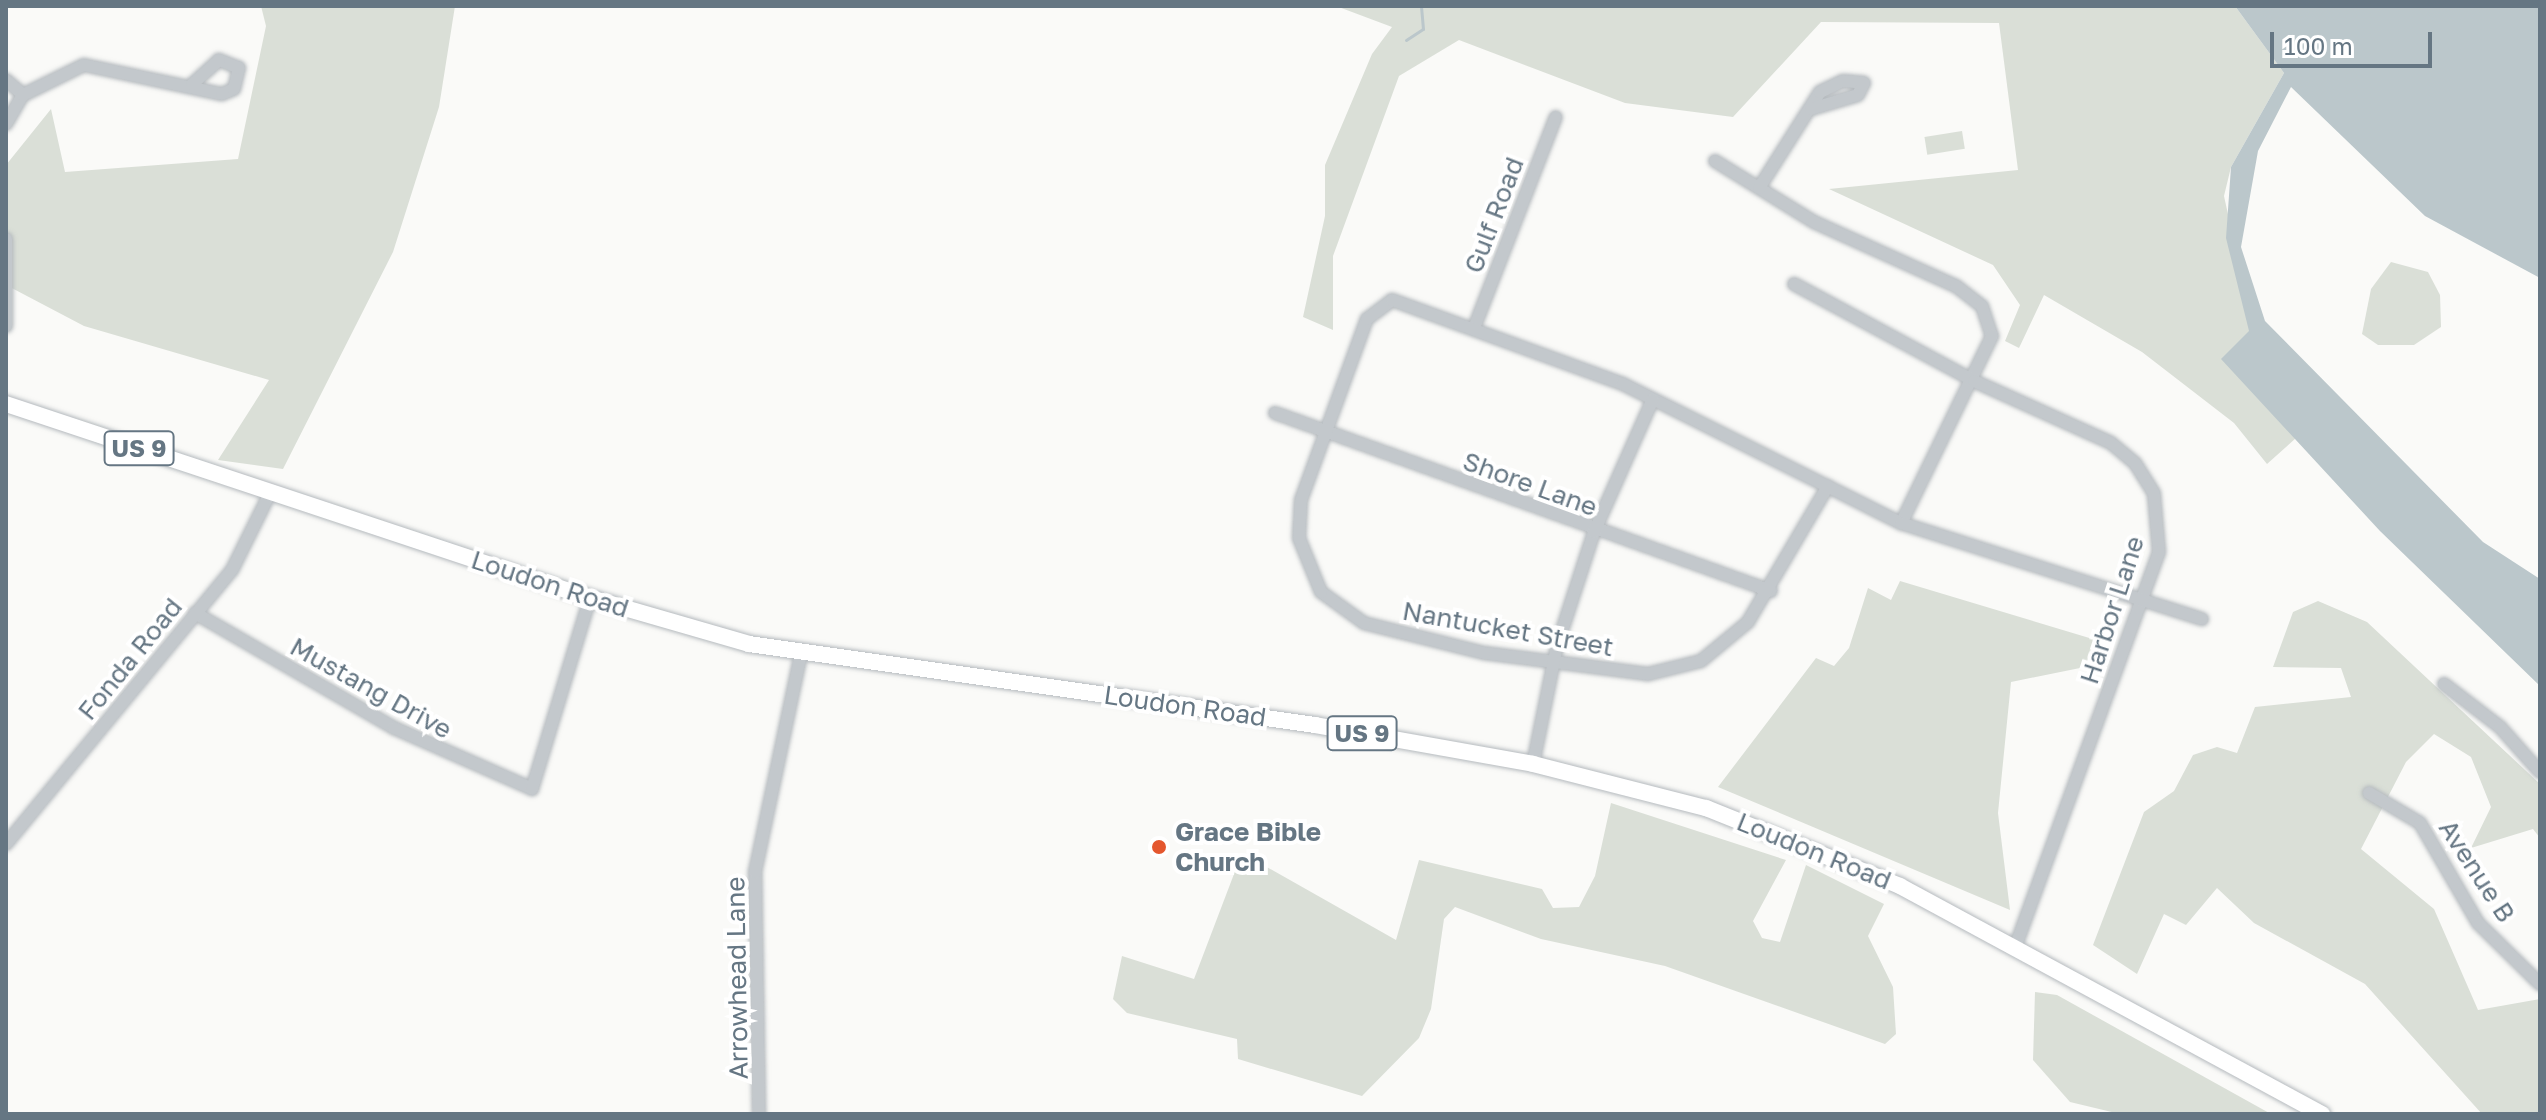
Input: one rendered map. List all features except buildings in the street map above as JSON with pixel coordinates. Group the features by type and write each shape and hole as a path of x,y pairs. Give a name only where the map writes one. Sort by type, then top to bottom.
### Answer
{"main road":[{"name":"Loudon Road","path":"6,404 590,598 801,654 1315,725 1533,764 1778,832 2016,944 2322,1114"}],"street":[{"path":"6,124 23,95 84,65 192,84"},
{"path":"6,80 23,95"},
{"path":"1759,188 1811,109"},
{"name":"Gulf Road","path":"1474,328 1556,117"},
{"path":"1715,161 1814,222 1956,286 1989,320 1992,336 1974,381 1901,523"},
{"path":"6,239 6,326"},
{"name":"Harbor Lane","path":"1794,284 1974,381 2111,443 2139,468 2162,527 2144,600 2016,944"},
{"name":"Nantucket Street","path":"1828,486 1771,591 1721,647 1673,670 1648,674 1554,663 1380,628 1331,603 1310,573 1299,538 1301,500 1375,306 1406,303 1653,399 1828,486 1901,523 1984,556 2202,619"},
{"path":"1533,764 1554,663 1594,532 1653,399"},
{"name":"Shore Lane","path":"1275,413 1594,532 1771,591"},
{"name":"Fonda Road","path":"6,844 253,539 271,491"},
{"name":"Mustang Drive","path":"195,613 394,728 532,789 590,598"},
{"name":"Arrowhead Lane","path":"759,1114 755,872 801,654"},
{"path":"2444,684 2500,727 2540,772"},
{"name":"Avenue B","path":"2369,793 2420,823 2478,923 2540,984"}],"shaded area":[{"path":"261,6 455,6 439,107 393,252 283,469 218,460 269,380 84,326 6,285 6,165 51,109 65,172 238,159 266,26"},
{"path":"1336,6 2235,6 2284,73 2231,167 2224,196 2271,411 2296,438 2267,464 2234,423 2142,352 2044,295 2019,348 2005,341 2020,305 1993,265 1829,189 2018,170 1999,23 1821,22 1733,117 1625,103 1459,40 1399,76 1333,256 1333,330 1303,317 1325,216 1325,165 1372,54 1392,27"},
{"path":"2235,6 2540,6 2540,278 2425,216 2291,87 2258,151 2241,247 2265,321 2483,542 2540,579 2540,686 2380,531 2221,359 2249,331 2226,238 2231,167 2284,73"},
{"path":"1962,131 1965,149 1927,155 1924,137"},
{"path":"2391,262 2428,272 2440,295 2441,327 2414,345 2378,345 2362,334 2371,289"},
{"path":"1900,581 2096,640 2085,667 2011,682 1998,813 2010,910 1718,787 1816,658 1834,666 1849,648 1868,588 1891,600"},
{"path":"2318,601 2367,622 2540,784 2540,838 2533,829 2471,848 2491,807 2471,757 2434,734 2406,762 2361,849 2434,909 2478,1010 2540,999 2540,1114 2482,1114 2365,984 2254,923 2217,888 2186,925 2164,914 2137,974 2093,945 2144,812 2174,791 2193,755 2217,747 2237,753 2255,707 2351,697 2341,668 2273,667 2293,612"},
{"path":"1611,803 1786,860 1753,921 1762,938 1780,942 1806,865 1884,904 1868,936 1893,987 1896,1034 1885,1044 1665,966 1541,939 1455,907 1444,919 1431,1009 1419,1038 1362,1096 1238,1059 1237,1039 1127,1013 1113,999 1122,956 1194,979 1242,853 1396,940 1419,860 1542,889 1553,908 1579,907 1595,876"},
{"path":"2035,992 2057,995 2271,1114 2120,1114 2070,1102 2033,1060"}],"waterway":[{"path":"1406,40 1423,29 1421,6"}],"place":[{"name":"Grace Bible Church","path":"1159,847"}]}
